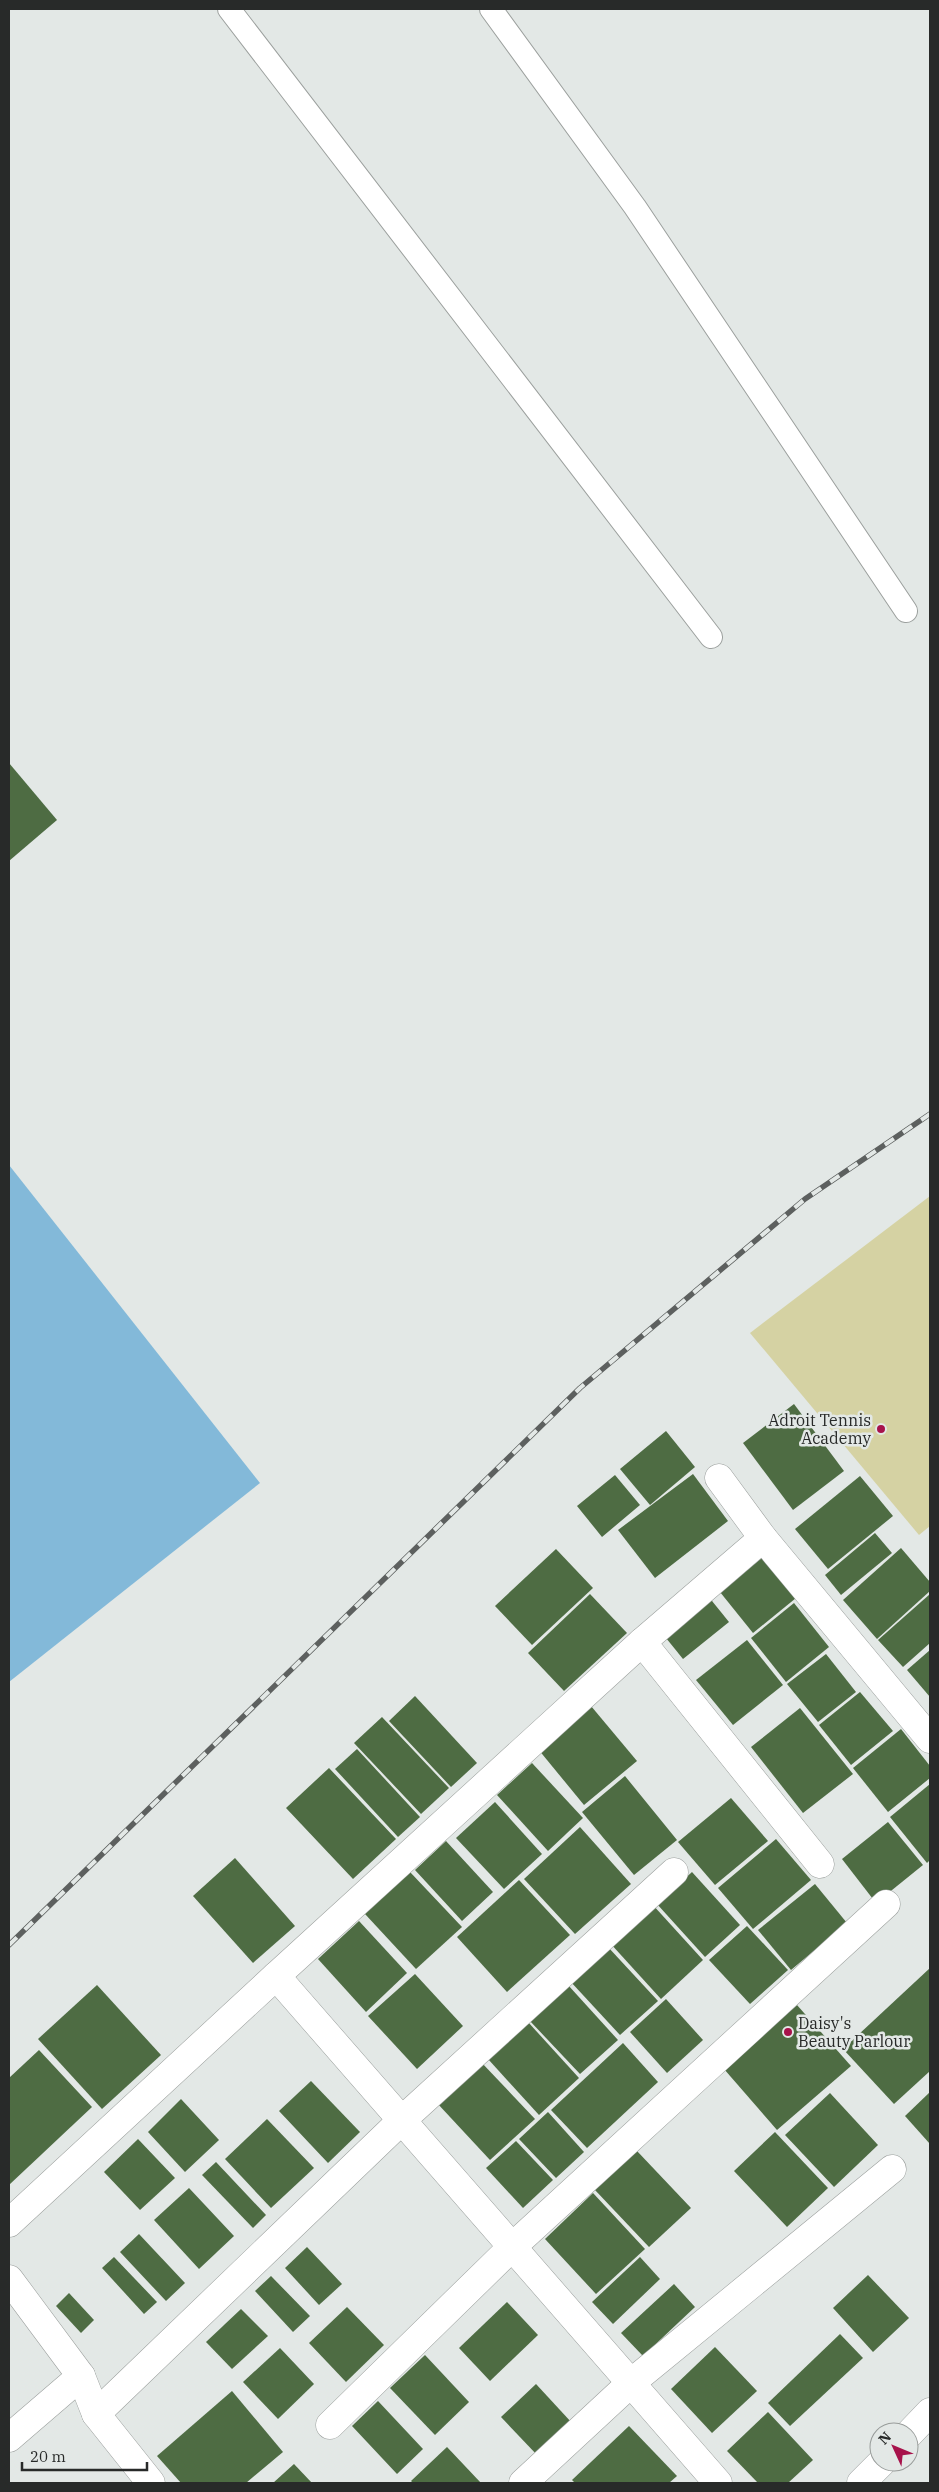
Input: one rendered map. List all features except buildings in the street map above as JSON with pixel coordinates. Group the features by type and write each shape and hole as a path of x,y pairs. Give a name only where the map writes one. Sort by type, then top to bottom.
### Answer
{"street":[{"path":"719,1478 763,1538 930,1739"},
{"path":"9,2223 642,1642 763,1538"},
{"path":"642,1642 820,1864"},
{"path":"96,2414 402,2120 674,1872"},
{"path":"330,2425 512,2247 886,1904"},
{"path":"276,1976 632,2382 718,2483"},
{"path":"523,2483 632,2382 892,2169"},
{"path":"9,2279 81,2376 96,2414 151,2483"},
{"path":"9,2438 81,2376"},
{"path":"919,2424 930,2412"},
{"path":"861,2483 872,2472"}],"lane":[{"path":"229,9 711,637"},
{"path":"491,9 636,207 906,610"}],"shaded area":[{"name":"Adroit Tennis Academy","path":"930,1196 930,1526 919,1535 750,1333"}],"water":[{"path":"9,1165 260,1483 9,1682"}],"railway":[{"path":"9,1945 580,1388 805,1199 930,1114"}],"place":[{"name":"Adroit Tennis Academy","path":"881,1429"},
{"name":"Daisy's Beauty Parlour","path":"788,2032"}]}
